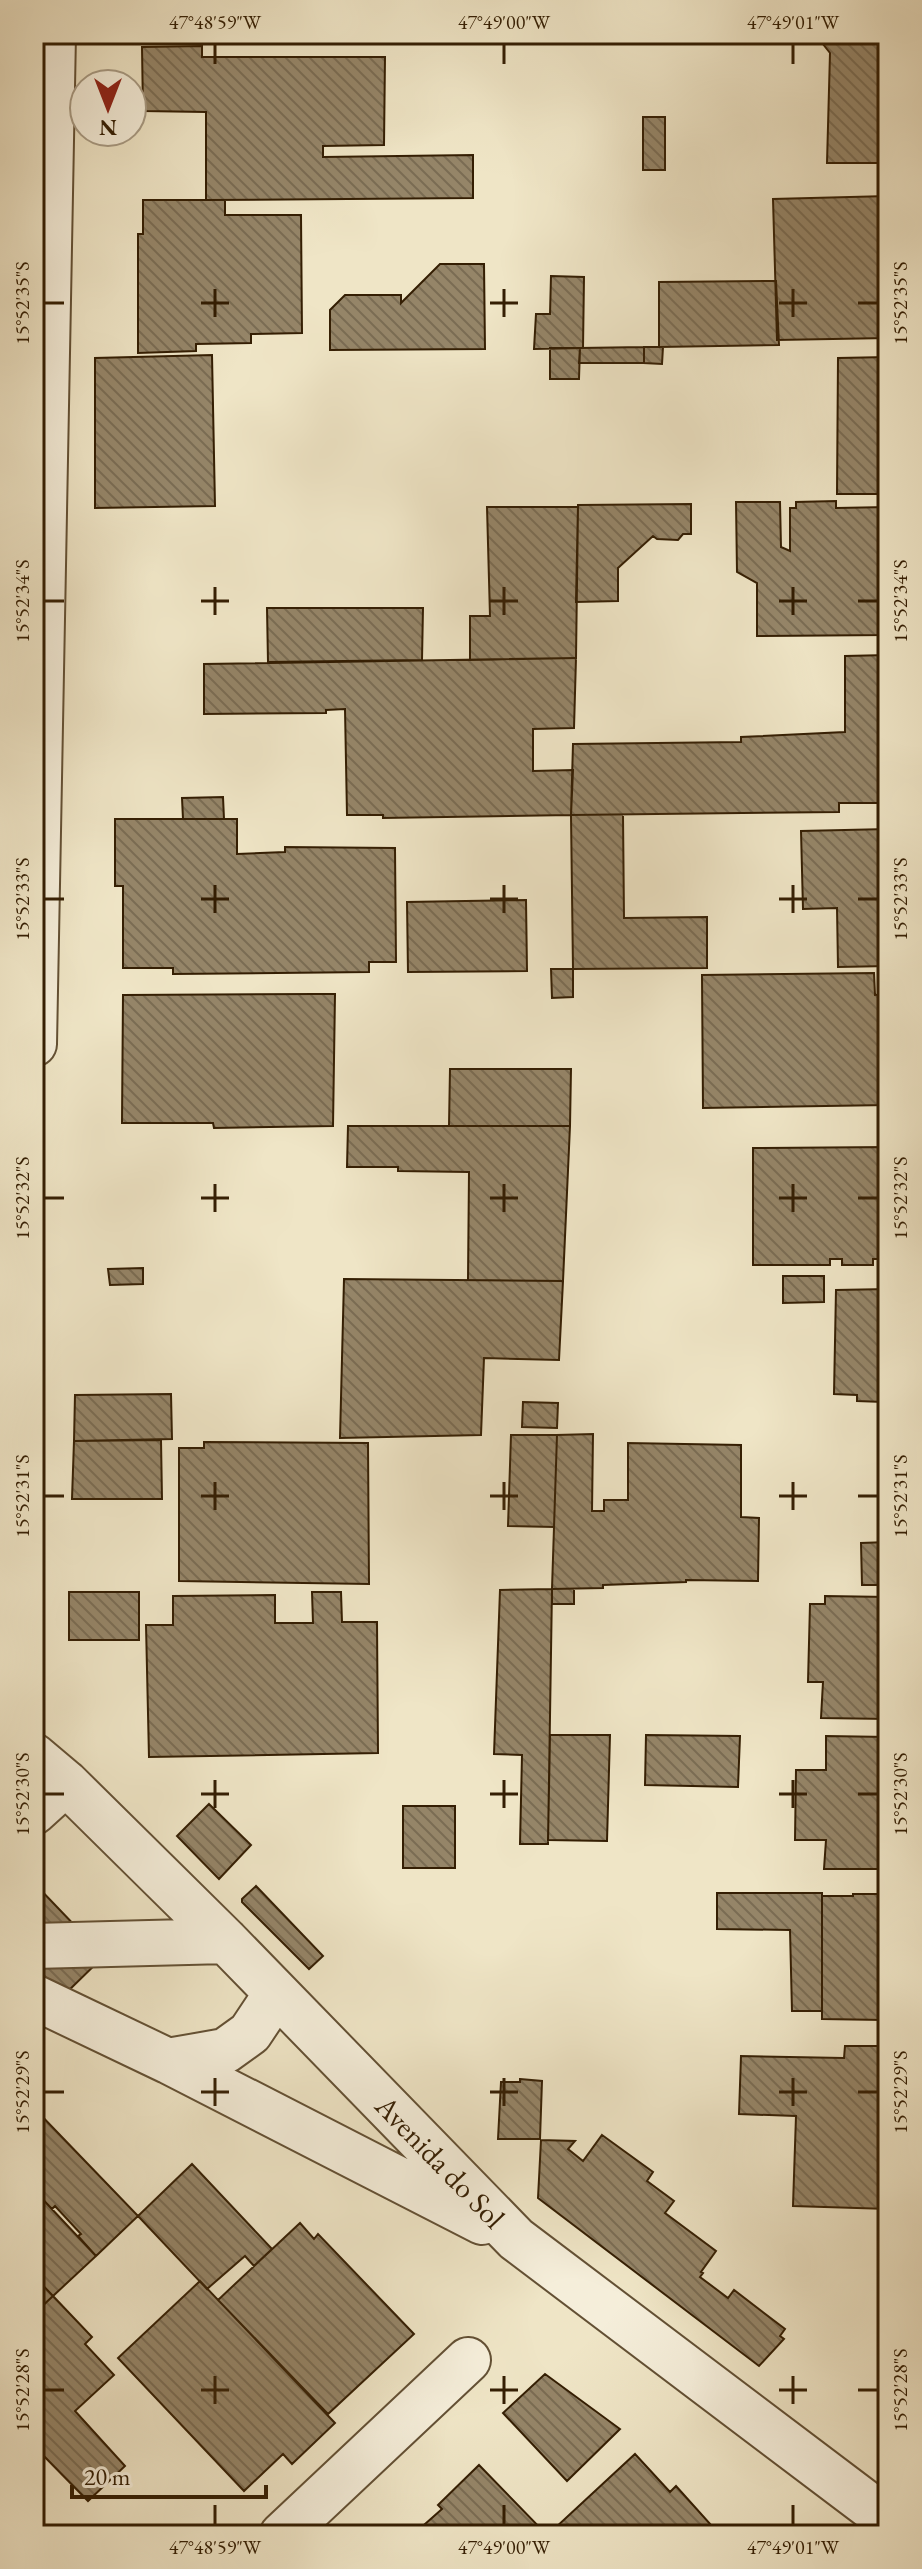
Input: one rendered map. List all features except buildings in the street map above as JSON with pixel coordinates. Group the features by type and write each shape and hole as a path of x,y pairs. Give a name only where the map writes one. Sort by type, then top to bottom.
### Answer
{"street":[{"path":"34,1044 53,34"},
{"path":"34,1812 50,1769"},
{"name":"Avenida do Sol","path":"50,1769 226,1941 516,2239 888,2520"},
{"path":"34,1946 226,1941"},
{"path":"168,2061 225,2051 250,2033 276,1994"},
{"path":"34,1997 168,2061 516,2239"},
{"path":"282,2535 468,2360"}]}
